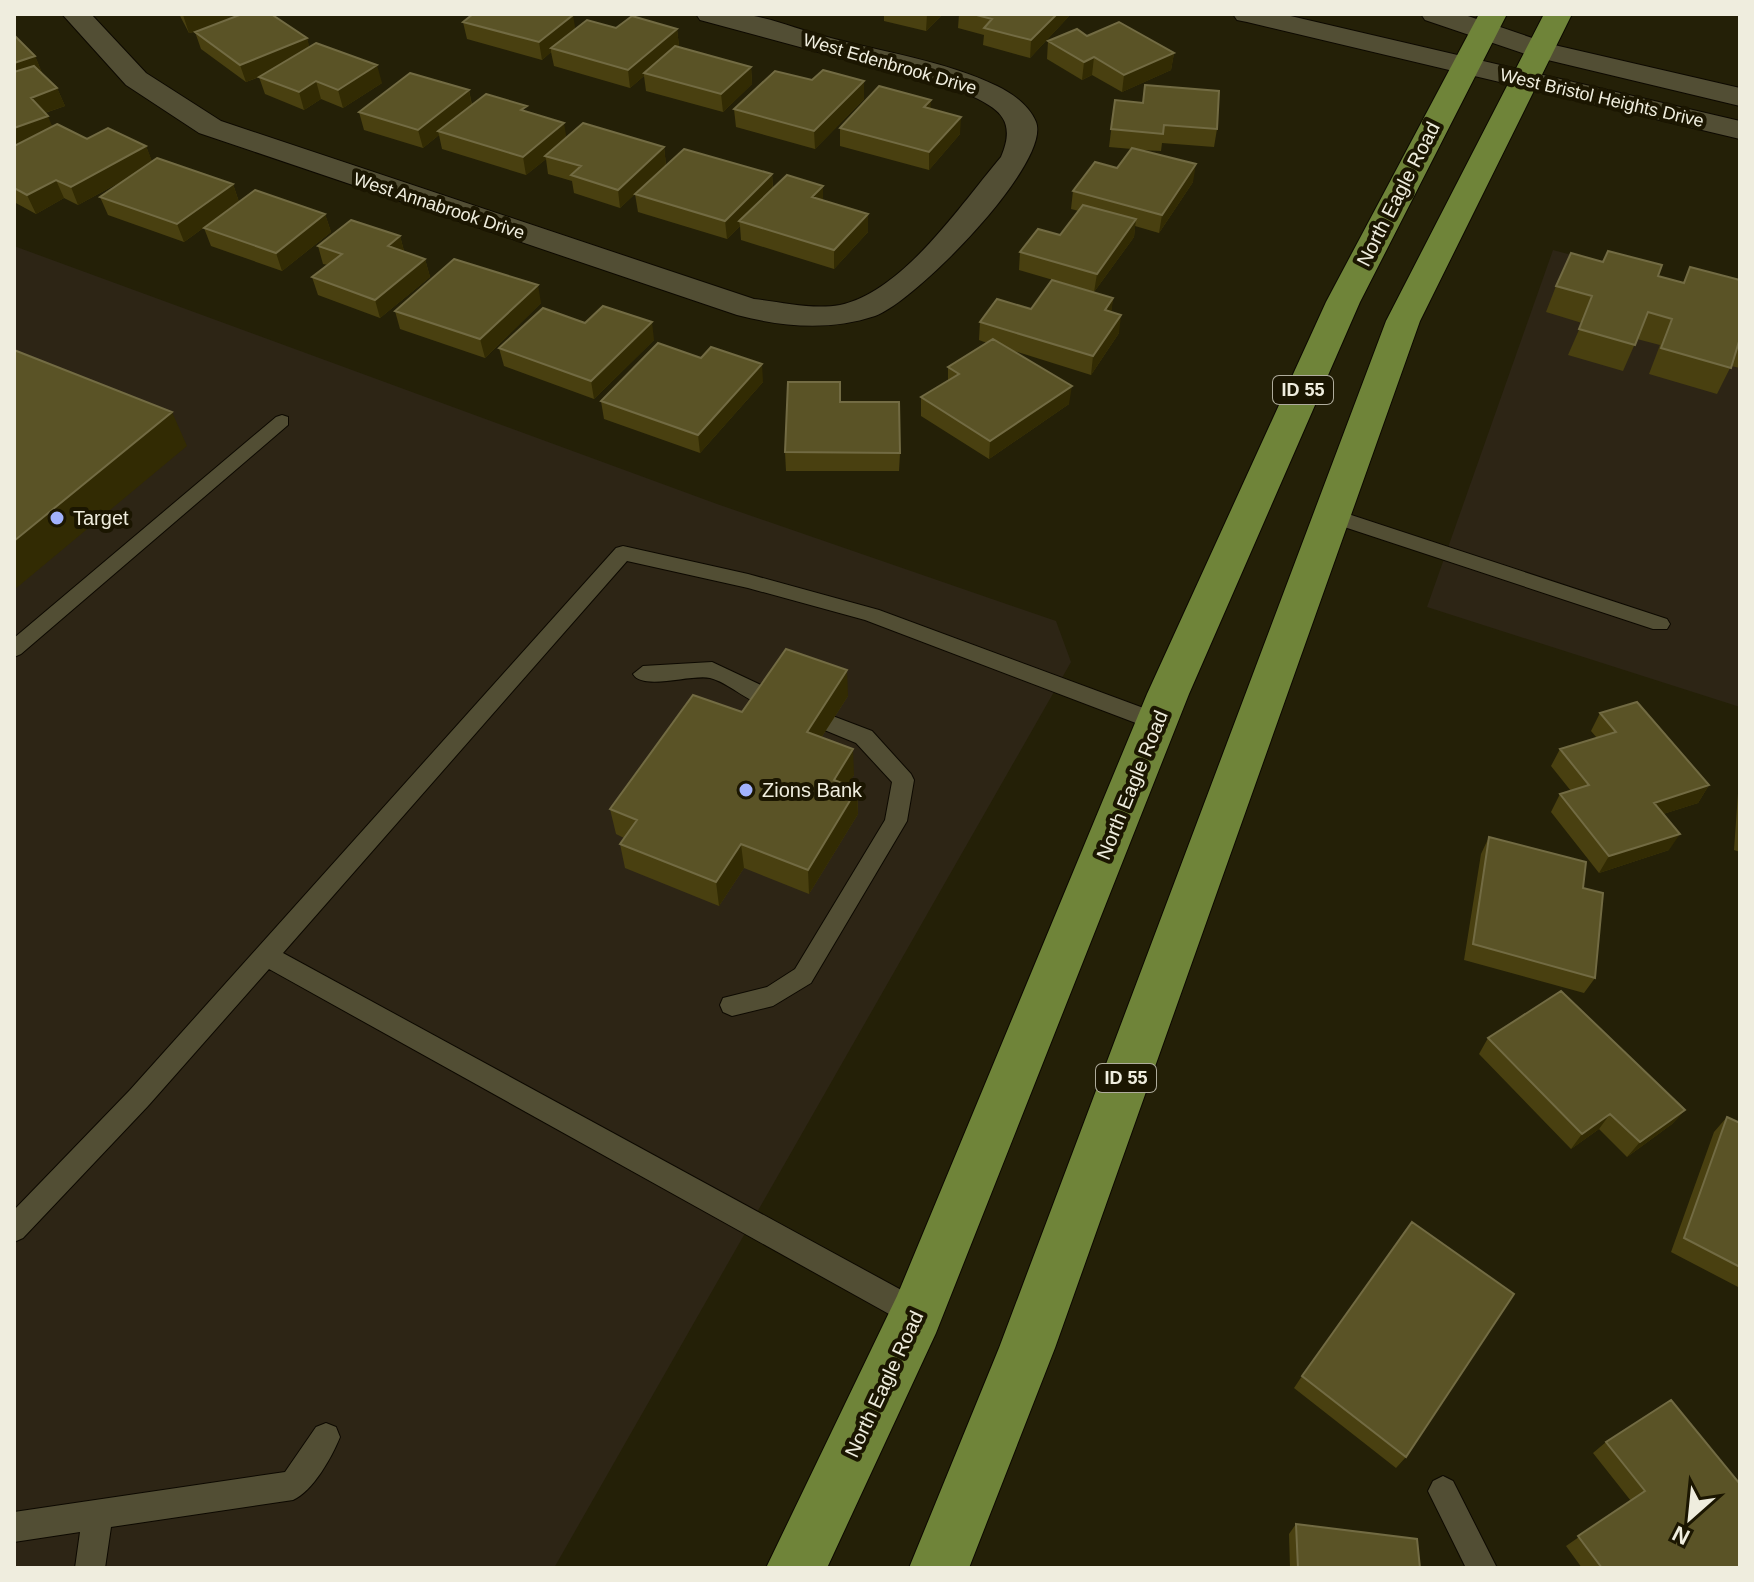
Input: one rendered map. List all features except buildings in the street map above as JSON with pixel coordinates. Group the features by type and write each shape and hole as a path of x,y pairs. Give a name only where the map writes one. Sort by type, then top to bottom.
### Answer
{"highway":[{"name":"ID 55","path":"939,1568 1027,1348 1403,321 1558,14"},
{"name":"North Eagle Road","path":"796,1568 917,1314 1157,722 1343,302 1489,23"}],"street":[{"name":"West Annabrook Drive","path":"76,14 133,80 166,104 236,138 749,308 795,315 842,315 879,302 905,287 1016,159 1025,134 1017,113"},
{"name":"West Edenbrook Drive","path":"710,14 969,84 1001,99 1017,113"},
{"name":"West Bristol Heights Drive","path":"1247,14 1740,130"},
{"name":"West Bristol Heights Drive","path":"1435,14 1489,23 1541,50 1740,97"}],"lane":[{"path":"14,649 282,421"},
{"path":"1330,515 1660,624"},
{"path":"14,1229 139,1098 623,553 754,580 874,616 1081,698 1157,722"},
{"path":"643,674 712,670 771,699"},
{"path":"732,1005 773,996 803,976 896,821 903,780 864,737 830,723"},
{"path":"264,954 917,1314"},
{"path":"14,1527 293,1485 326,1437"},
{"path":"1443,1491 1482,1568"},
{"path":"90,1568 98,1514"}],"shaded area":[{"path":"14,246 717,504 1056,621 1071,662 554,1568 14,1568"},
{"path":"1553,250 1740,300 1740,707 1427,607"}],"place":[{"name":"Target","path":"57,518"},
{"name":"Zions Bank","path":"746,790"}]}
